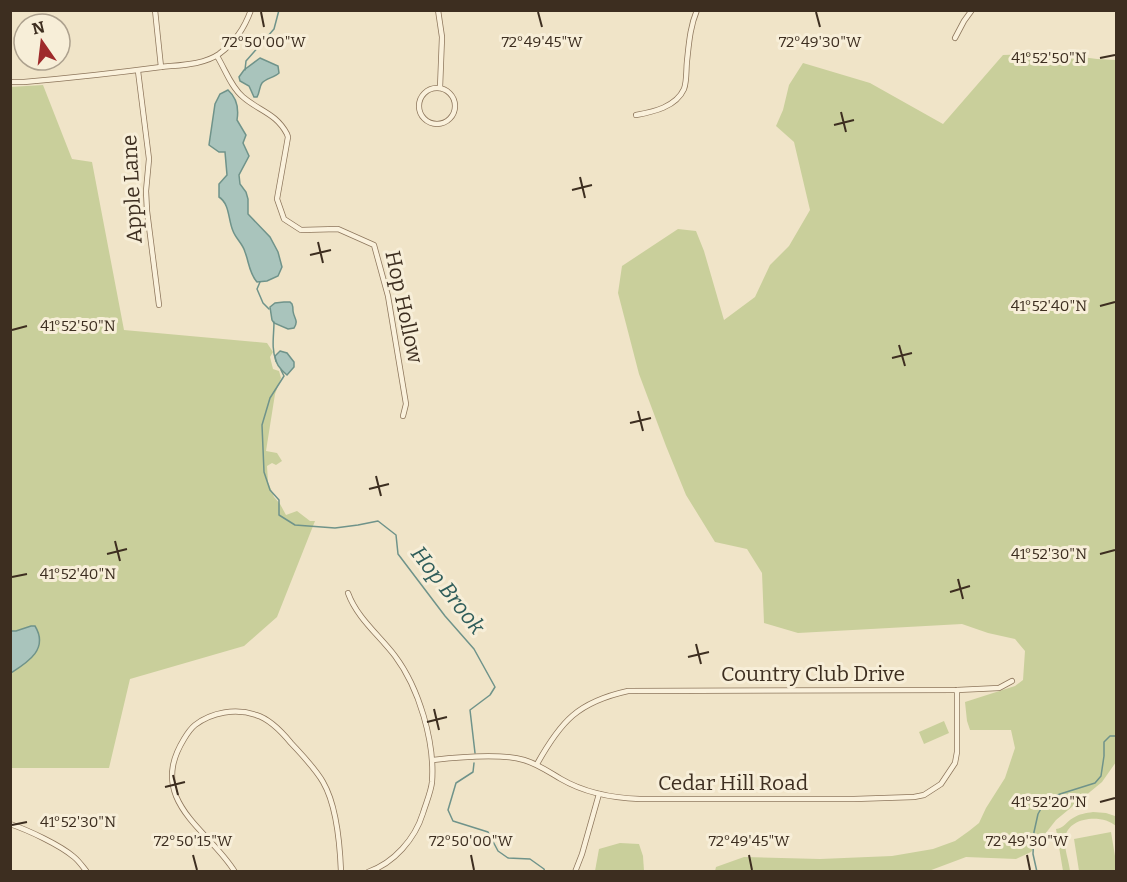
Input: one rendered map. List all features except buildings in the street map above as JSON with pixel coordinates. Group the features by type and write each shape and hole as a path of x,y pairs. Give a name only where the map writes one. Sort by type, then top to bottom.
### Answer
{"street":[{"path":"155,10 161,67"},
{"path":"10,82 138,71 197,63 217,56 232,43 244,28 251,10"},
{"path":"438,10 442,37 440,88"},
{"path":"636,115 660,109 672,102 684,88 689,35 697,10"},
{"path":"955,38 972,10"},
{"name":"Hop Hollow","path":"217,56 242,97 277,119 287,134 277,200 284,219 301,230 338,228 374,246 388,296 406,404 404,416"},
{"name":"Apple Lane","path":"138,71 149,159 147,211 159,305"},
{"path":"440,88 450,93 455,109 447,121 437,124 426,120 419,104 428,90 440,88"},
{"path":"348,593 353,605 396,657 411,684 422,711 433,760 432,785 415,832 396,855 380,867 368,872"},
{"name":"Country Club Drive","path":"537,764 555,733 566,720 599,699 628,691 957,690 999,688 1012,681"},
{"name":"Cedar Hill Road","path":"433,760 515,758 537,764 562,780 599,794 618,798 914,797 924,795 941,784 955,763 957,690"},
{"path":"235,872 184,810 176,795 172,780 172,766 177,751 190,730 196,724 220,713 232,711 256,715 270,722 299,752 323,783 336,823 340,844 341,872"},
{"path":"575,872 599,794"},
{"path":"10,824 28,830 74,857 87,872"}],"green space":[{"path":"1052,53 1116,60 1116,762 1102,782 1056,820 1031,852 1016,859 966,857 926,872 715,871 716,867 744,857 820,859 892,856 933,849 955,841 979,823 1005,778 1015,748 1011,730 970,730 965,702 1015,686 1023,680 1025,651 1015,639 962,624 798,633 764,623 762,573 747,549 715,542 686,495 666,446 639,374 618,293 622,266 678,229 696,231 724,320 755,297 770,265 789,246 810,210 794,142 776,126 783,110 789,85 803,63 870,83 943,124 1003,55"},
{"path":"43,85 72,159 92,162 124,330 267,343 273,352 270,357 273,369 279,371 281,378 275,394 266,451 277,453 282,461 276,465 272,463 267,466 268,482 274,497 286,515 297,511 310,521 315,521 277,617 244,646 130,679 109,768 11,768 10,87"},
{"path":"944,721 949,733 924,744 919,732"},
{"path":"1093,812 1115,816 1116,826 1110,822 1095,819 1079,821 1072,825 1065,838 1070,871 1063,871 1056,829 1078,816"},
{"path":"1111,832 1116,871 1079,871 1074,839"},
{"path":"620,843 639,844 644,871 595,871 599,849"}],"water":[{"path":"260,58 278,66 279,73 264,81 257,97 254,97 249,86 240,81 239,77 244,70"},
{"path":"228,90 235,100 237,120 246,135 243,143 249,156 239,175 240,184 248,199 248,214 270,237 278,252 282,267 278,276 267,281 257,282 254,279 244,249 233,231 227,208 219,197 219,184 227,175 225,152 219,152 209,145 215,104 220,94"},
{"path":"290,302 296,321 294,328 288,329 274,323 270,307 275,303"},
{"path":"280,351 287,353 294,362 294,367 287,375 276,362 275,356"},
{"path":"35,626 39,634 38,648 30,659 11,673 11,631"}],"waterway":[{"name":"Hop Brook","path":"245,70 246,61 274,29 279,10"},
{"name":"Hop Brook","path":"260,282 257,289 263,303 269,309"},
{"name":"Hop Brook","path":"274,322 273,346 276,361"},
{"name":"Hop Brook","path":"281,370 284,376 270,398 262,425 264,472 270,490 279,500 279,515 295,525 335,528 378,521 396,535 398,554 445,616 474,649 495,687 490,695 470,710 475,753"},
{"name":"Hop Brook","path":"1037,872 1033,854 1034,832 1038,814 1046,800 1095,783 1101,776 1104,742 1110,736 1116,736"},
{"name":"Hop Brook","path":"474,763 473,772 456,783 448,810 453,821 488,832 498,851 508,858 530,859 545,872"}]}
